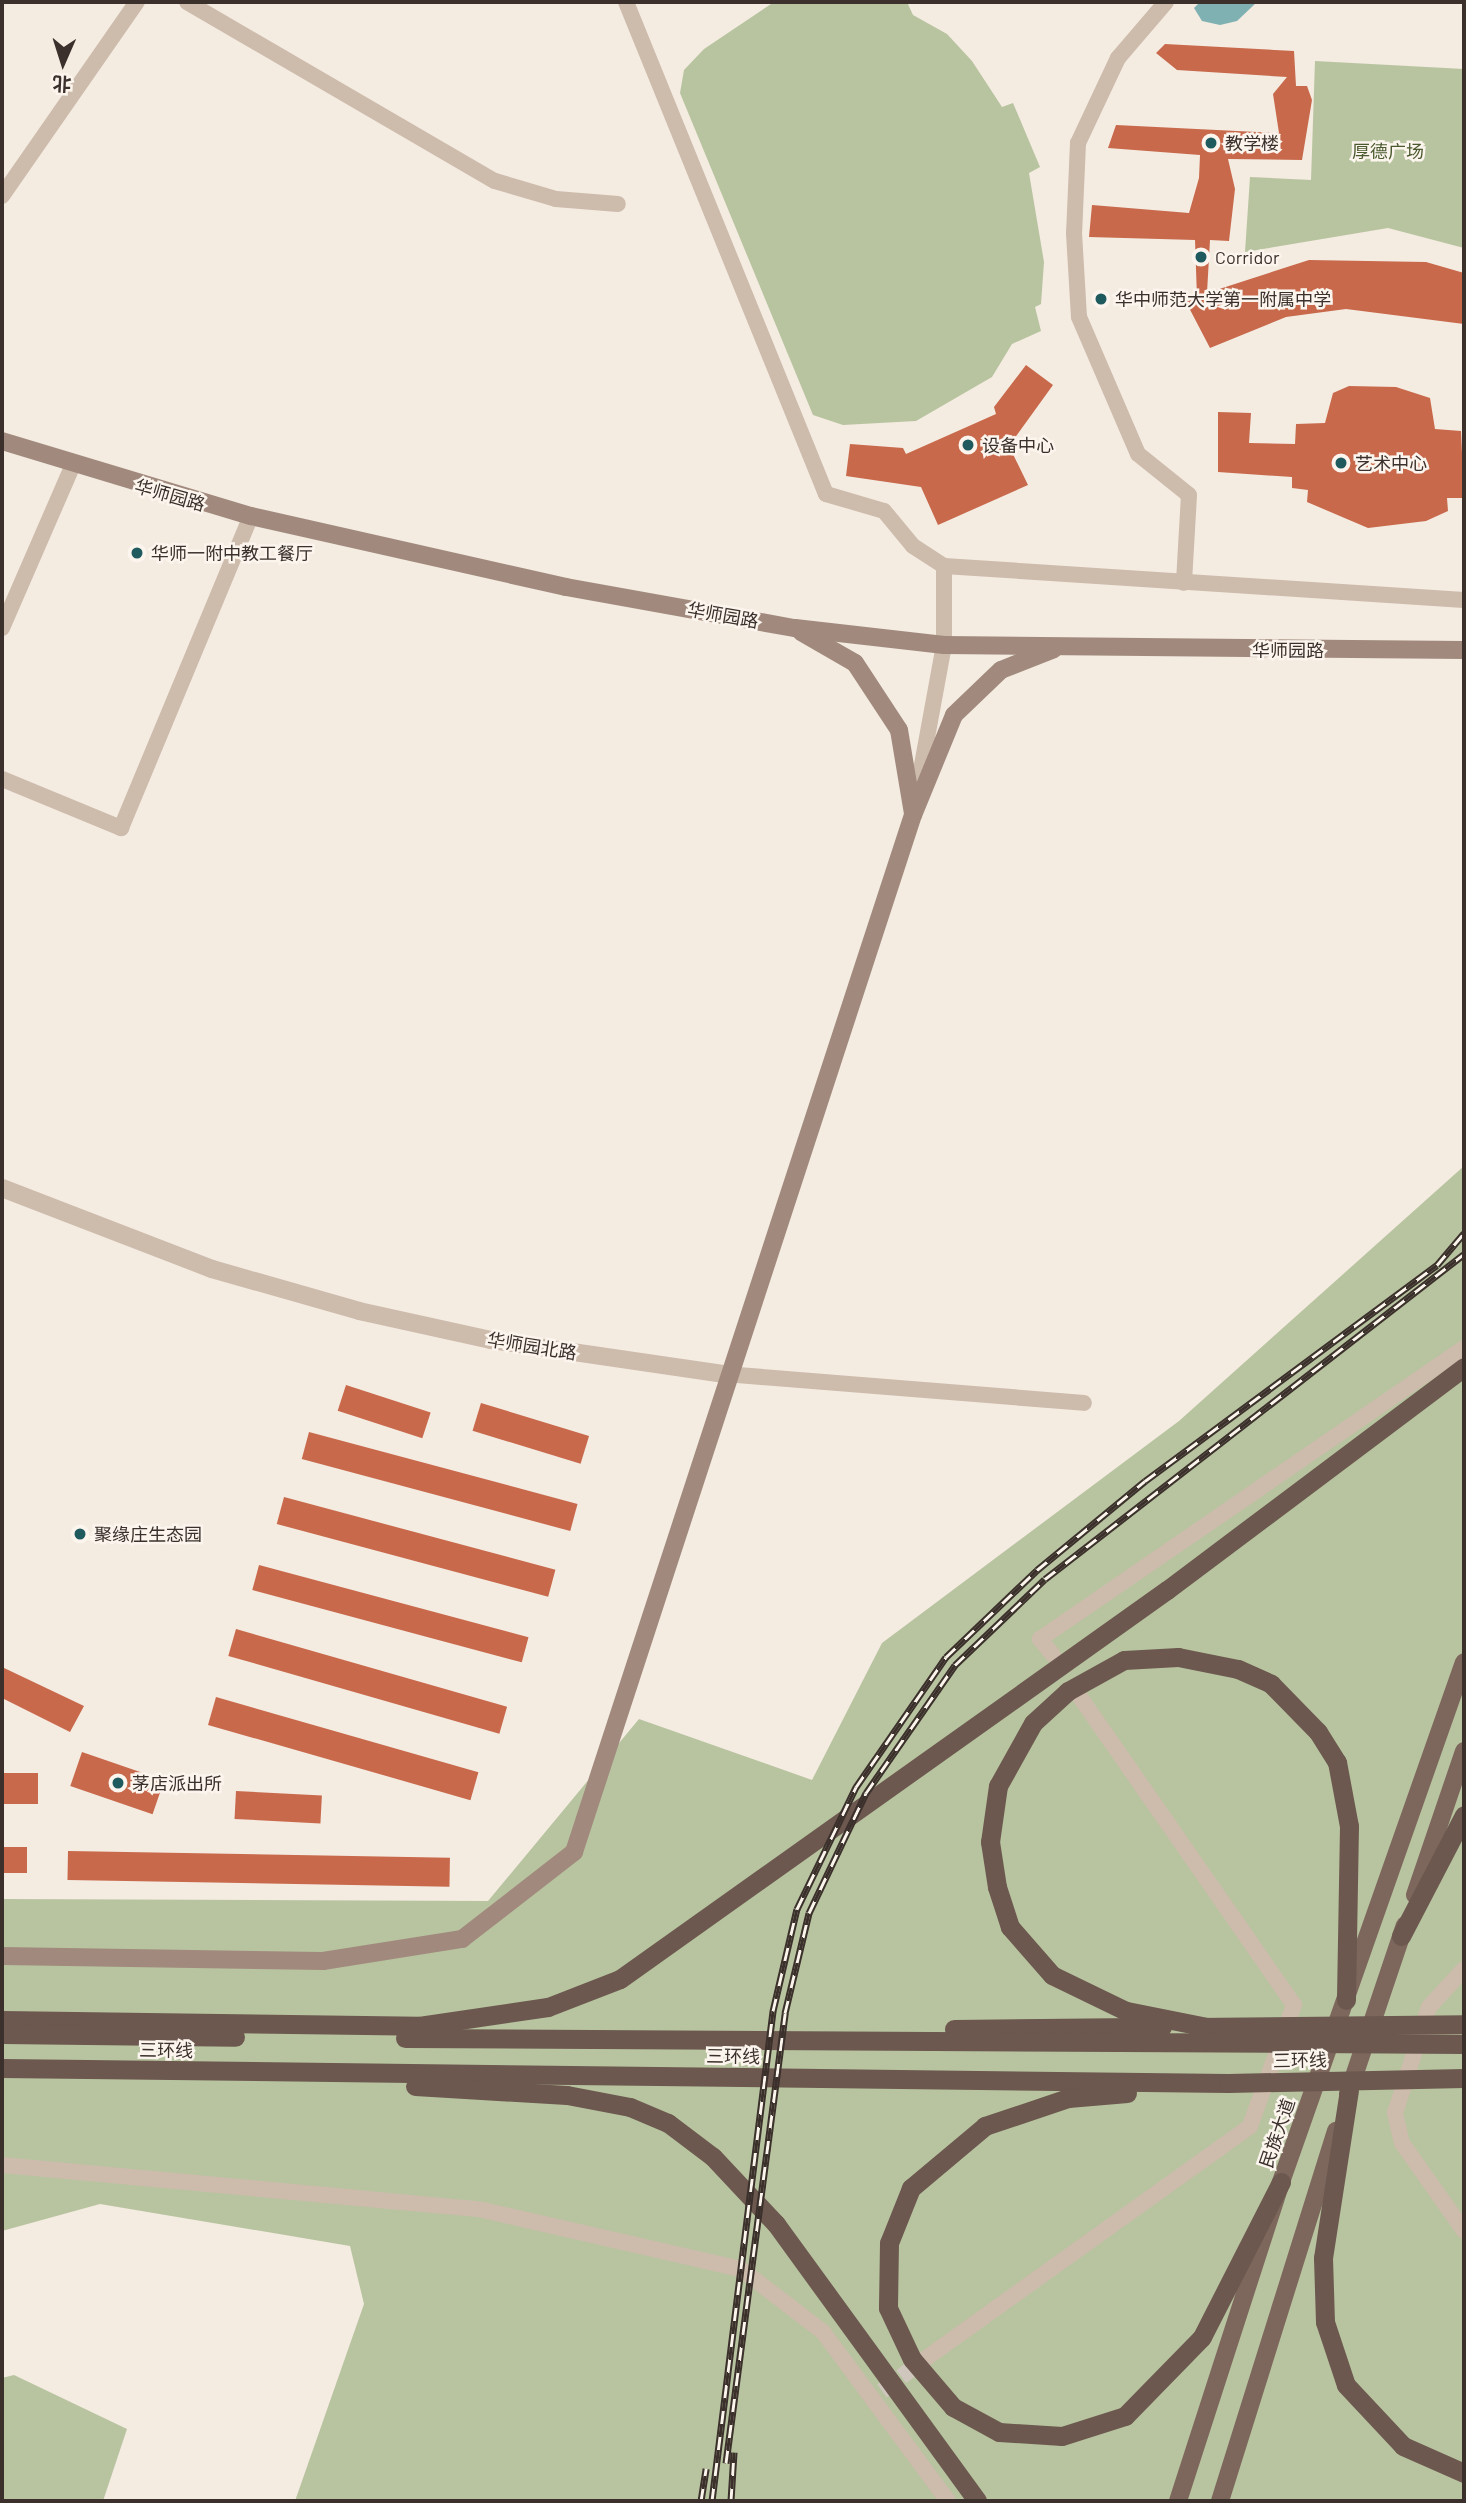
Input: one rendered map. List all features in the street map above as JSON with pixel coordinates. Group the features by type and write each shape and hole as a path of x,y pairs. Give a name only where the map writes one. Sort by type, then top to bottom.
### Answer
{"highway":[{"path":"419,2026 548,2007 620,1979 1178,1582 1464,1367"},
{"path":"1346,2000 1349,1826 1337,1762 1318,1732 1271,1684 1238,1669 1178,1657 1124,1660 1068,1691 1033,1723 998,1786 990,1842 996,1887 1010,1927 1052,1975 1126,2011 1238,2036 1461,2024"},
{"path":"1401,1936 1464,1815"},
{"path":"2,2020 419,2026 1207,2027"},
{"name":"三环线","path":"2,2034 1238,2036 1457,2044"},
{"name":"三环线","path":"2,2068 1228,2083 1458,2080"},
{"path":"145,2071 567,2095 630,2107 668,2123 713,2157 776,2224 977,2501"},
{"path":"1228,2083 1068,2098 985,2126 948,2151 911,2188 889,2243 888,2308 912,2359 953,2407 999,2432 1062,2436 1125,2416 1202,2337 1281,2182"},
{"path":"1349,2090 1323,2258 1325,2322 1356,2395 1403,2446 1464,2473"}],"main road":[{"name":"华师园路","path":"2,441 73,465 251,516 566,587 795,628 944,645 1054,649 1464,650"},
{"path":"795,628 855,663 899,730 913,815"},
{"path":"2,1956 323,1961 461,1939 574,1852 725,1374 913,815 954,715 1002,670 1054,649"},
{"name":"民族大道","path":"1178,2501 1281,2182 1464,1662"},
{"path":"1220,2501 1349,2090 1464,1751"}],"street":[{"path":"2,196 137,2"},
{"path":"187,2 495,181 556,199 618,204"},
{"path":"626,2 826,494 884,511 913,546 944,566 1464,600"},
{"path":"1166,2 1118,58 1078,143 1074,233 1079,317 1138,454 1189,495 1184,583"},
{"path":"2,628 73,465"},
{"path":"2,779 121,828 251,516"},
{"path":"913,815 944,645 944,566"},
{"name":"华师园北路","path":"2,1188 212,1269 359,1311 491,1340 725,1374 1084,1403"},
{"path":"1053,1655 1040,1639 1464,1348"},
{"path":"925,2359 1250,2126 1294,2005 1080,1696"},
{"path":"1464,1969 1429,2007 1395,2113 1402,2143 1464,2231"},
{"path":"2,2165 484,2210 741,2269 823,2332 878,2395 948,2501"}],"green space":[{"path":"774,2 907,2 913,15 947,34 972,61 1002,107 1013,103 1040,167 1029,173 1044,262 1041,304 1035,307 1041,331 1012,344 992,377 916,421 843,425 813,415 680,93 684,70 704,49"},
{"name":"厚德广场","path":"1315,61 1464,69 1464,248 1388,228 1245,252 1250,177 1311,180"},
{"path":"1464,1166 1464,2501 295,2501 364,2304 350,2246 100,2204 2,2231 2,1899 488,1901 639,1719 812,1780 882,1643 1179,1421"},
{"path":"14,2375 127,2429 103,2501 2,2501 2,2378"}],"water":[{"path":"1200,2 1257,2 1237,21 1220,25 1202,21 1194,8"}],"building":[{"path":"1165,44 1294,51 1296,86 1307,86 1312,100 1302,160 1228,159 1235,189 1229,241 1210,240 1207,293 1309,260 1426,262 1464,273 1464,324 1346,309 1286,317 1210,348 1186,302 1197,298 1195,240 1089,237 1092,205 1189,213 1199,178 1200,155 1108,148 1116,125 1279,133 1273,94 1287,77 1177,70 1156,53"},
{"name":"设备中心","path":"1026,365 1053,385 1009,446 1028,485 938,525 921,487 846,476 850,444 903,448 906,454 996,414 994,407"},
{"name":"艺术中心","path":"1349,386 1396,387 1430,398 1435,429 1461,431 1464,498 1447,498 1448,511 1426,521 1368,528 1307,502 1308,490 1292,488 1292,477 1218,472 1218,412 1251,413 1249,443 1295,444 1296,424 1325,423 1333,393"},
{"path":"346,1385 431,1413 422,1438 338,1411"},
{"path":"481,1403 589,1436 581,1464 473,1431"},
{"path":"309,1432 578,1504 570,1531 302,1459"},
{"path":"284,1497 555,1570 548,1597 277,1524"},
{"path":"259,1565 528,1637 522,1662 252,1590"},
{"path":"236,1629 507,1707 499,1734 228,1656"},
{"path":"2,1667 84,1706 70,1732 2,1698"},
{"path":"216,1697 478,1772 470,1800 208,1725"},
{"name":"茅店派出所","path":"82,1752 164,1780 153,1814 70,1786"},
{"path":"2,1773 38,1773 38,1804 2,1804"},
{"path":"236,1791 322,1796 320,1823 235,1819"},
{"path":"2,1847 27,1847 27,1873 2,1873"},
{"path":"68,1851 450,1858 449,1887 67,1880"}],"tunnel":[{"path":"882,2391 925,2359"}],"railway":[{"path":"712,2501 773,2011 797,1909 856,1787 946,1657 1037,1570 1145,1481 1437,1265 1464,1233"},
{"path":"726,2463 785,2013 809,1913 866,1793 955,1665 1045,1579 1464,1254"},
{"path":"731,2501 734,2452"},
{"path":"701,2501 706,2468"}],"place":[{"name":"教学楼","path":"1211,143"},
{"name":"Corridor","path":"1201,257"},
{"name":"华中师范大学第一附属中学","path":"1101,299"},
{"name":"设备中心","path":"968,445"},
{"name":"艺术中心","path":"1341,463"},
{"name":"华师一附中教工餐厅","path":"137,553"},
{"name":"聚缘庄生态园","path":"80,1534"},
{"name":"茅店派出所","path":"118,1783"}]}
